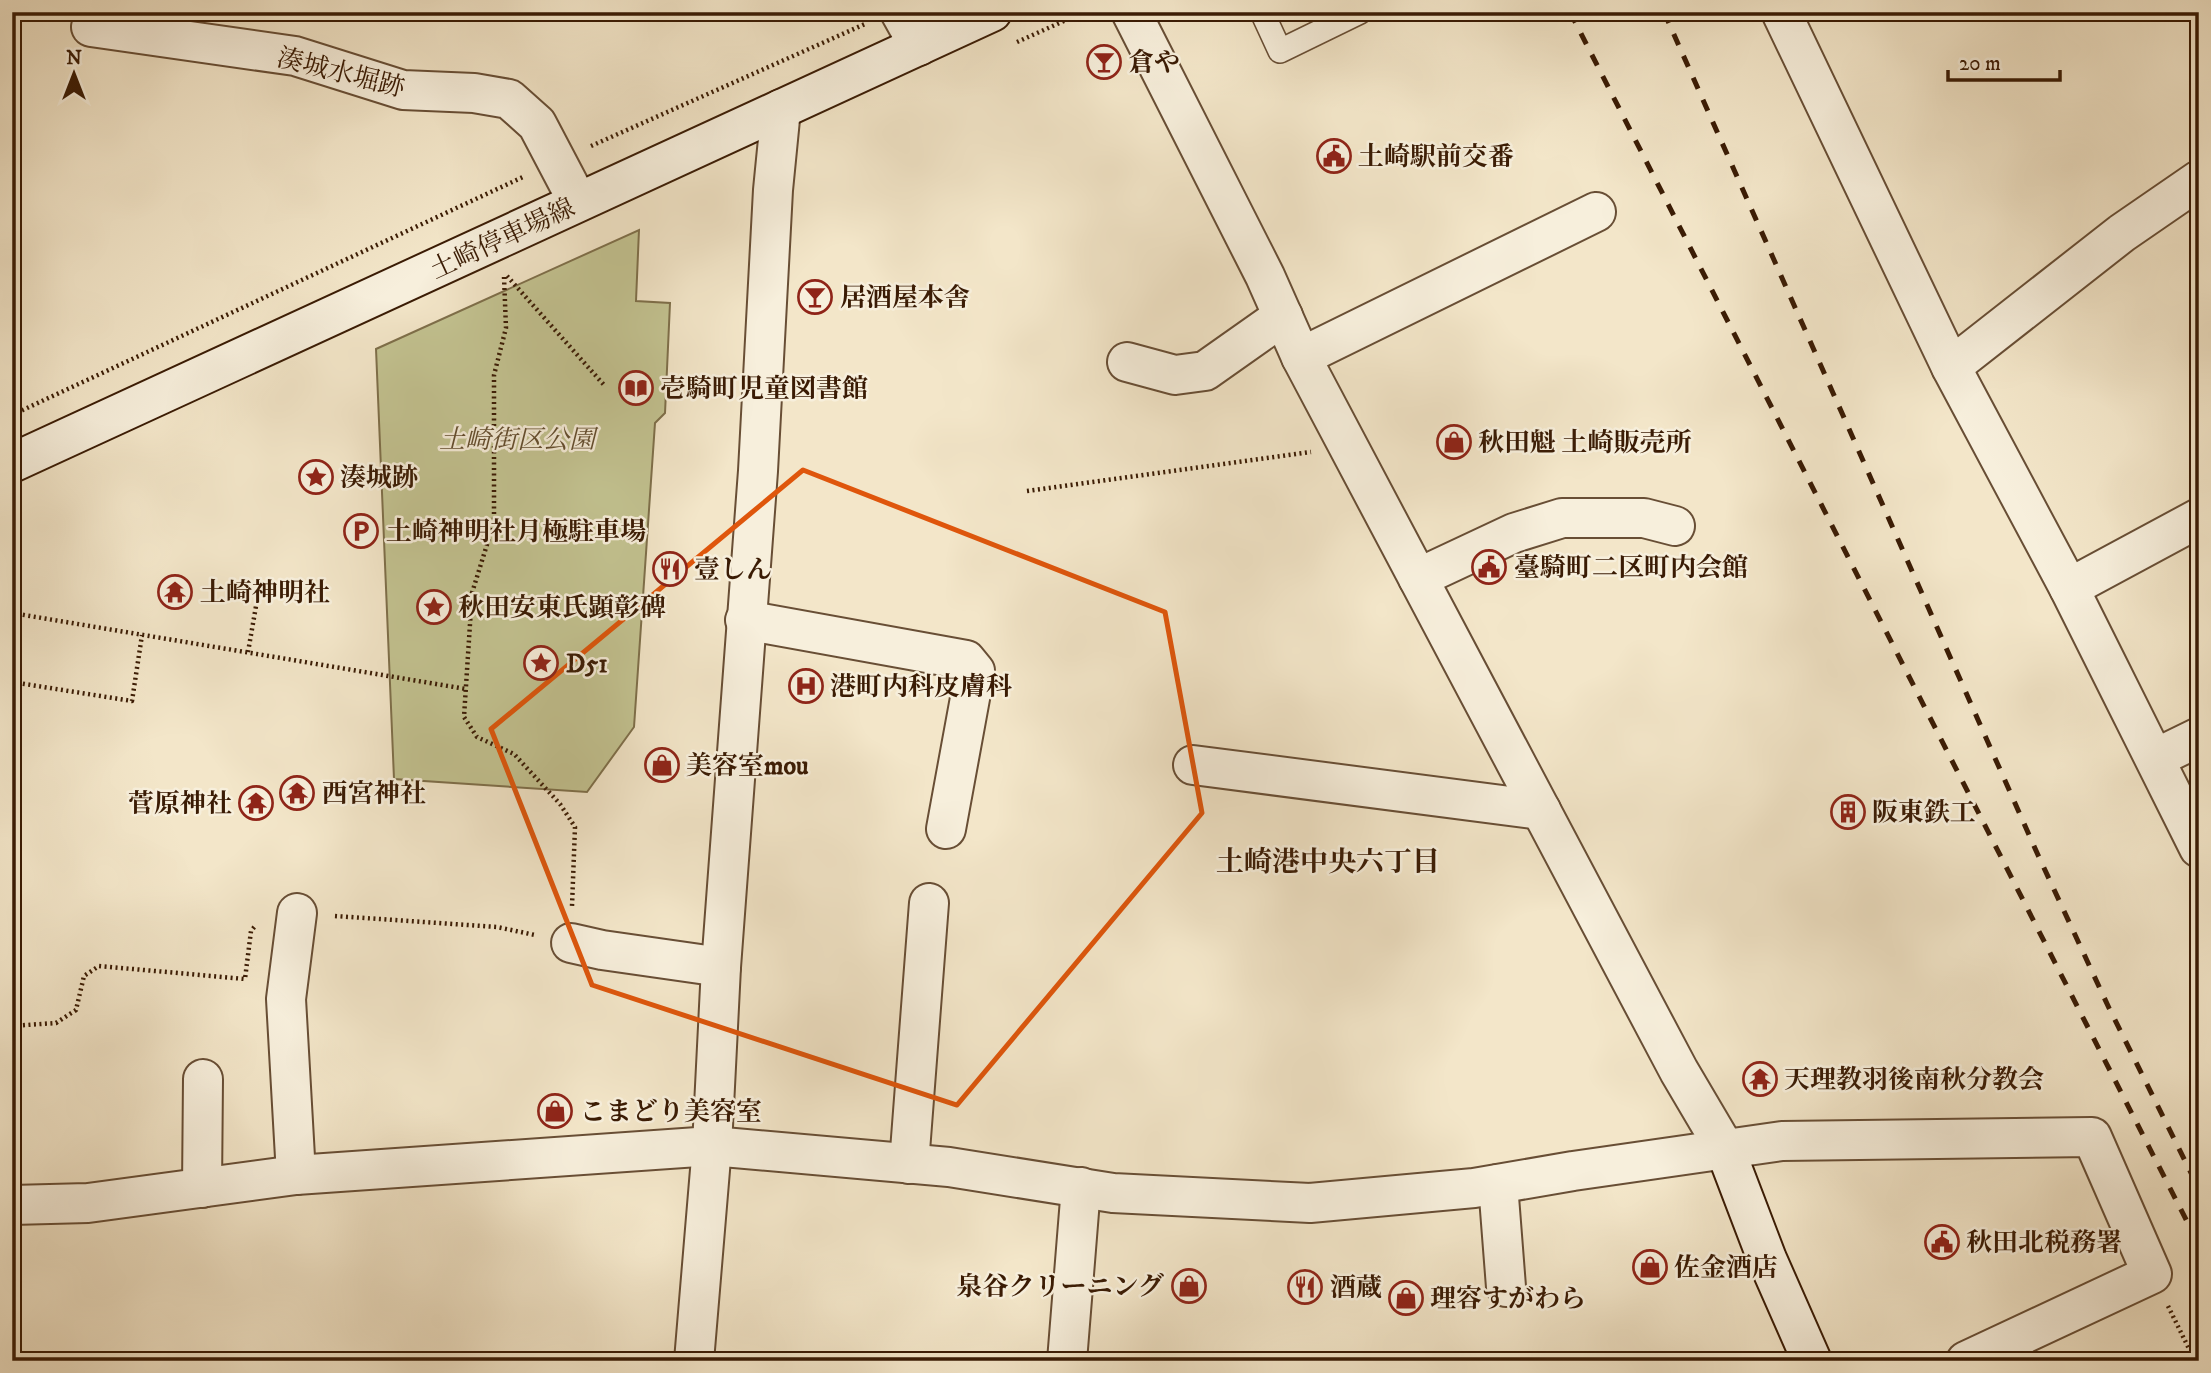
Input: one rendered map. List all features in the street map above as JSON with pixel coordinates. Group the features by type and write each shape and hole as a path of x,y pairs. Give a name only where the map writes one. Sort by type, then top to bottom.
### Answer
{"street":[{"name":"土崎停車場線","path":"12,463 992,12"},
{"path":"1131,12 1265,276 1301,357 1679,1071 1725,1149 1767,1259 1812,1361"},
{"path":"1781,12 1951,367 2069,588 2199,848"},
{"path":"883,18 919,46"},
{"name":"湊城水堀跡","path":"91,27 295,56 403,90 474,93 509,99 537,124 578,202"},
{"path":"694,1361 712,1146 721,967 758,471 781,109"},
{"path":"1951,367 2122,233 2199,180"},
{"path":"1301,357 1595,212"},
{"path":"1126,362 1175,375 1205,371 1283,316"},
{"path":"1418,578 1514,533 1562,518 1644,518 1675,526"},
{"path":"2069,588 2199,518"},
{"path":"745,620 965,660 975,671 946,829"},
{"path":"2156,758 2199,737"},
{"path":"1193,765 1541,810"},
{"path":"909,1164 929,903"},
{"path":"296,1175 286,999 297,913"},
{"path":"571,943 721,967"},
{"path":"202,1188 203,1079"},
{"path":"12,1205 88,1203 296,1175 712,1146 949,1167 1113,1194 1311,1203 1474,1188 1782,1141 2092,1137 2152,1274 1966,1361"},
{"path":"1498,1184 1506,1287"},
{"path":"1067,1361 1081,1187"}],"lane":[{"path":"1262,12 1280,51 1360,12"}],"path":[{"path":"12,415 558,160 883,18"},
{"path":"571,943 575,827 560,804 514,754 477,737 464,717 472,593 494,522 494,375 506,328 504,272 604,385"},
{"path":"1027,491 1350,448"},
{"path":"248,652 259,589"},
{"path":"12,613 466,689"},
{"path":"12,682 132,701 142,635"},
{"path":"12,1026 56,1023 76,1010"},
{"path":"2152,1274 2195,1361"}],"highlighted area":[{"path":"803,470 1165,612 1202,813 957,1105 592,985 491,729"}],"green space":[{"name":"土崎街区公園","path":"639,230 636,301 670,303 665,413 655,423 634,727 587,792 394,779 376,349"}],"railway":[{"path":"1570,12 2199,1245"},
{"path":"1664,12 2038,855 2109,1008 2199,1189"}],"place":[{"name":"倉や","path":"1104,62"},
{"name":"土崎駅前交番","path":"1334,156"},
{"name":"居酒屋本舎","path":"815,297"},
{"name":"壱騎町児童図書館","path":"636,388"},
{"name":"秋田魁 土崎販売所","path":"1454,442"},
{"name":"湊城跡","path":"316,477"},
{"name":"土崎神明社月極駐車場","path":"361,531"},
{"name":"臺騎町二区町内会館","path":"1489,567"},
{"name":"壹しん","path":"670,569"},
{"name":"土崎神明社","path":"175,592"},
{"name":"秋田安東氏顕彰碑","path":"434,607"},
{"name":"D51","path":"541,663"},
{"name":"港町内科皮膚科","path":"806,686"},
{"name":"美容室mou","path":"662,765"},
{"name":"西宮神社","path":"297,793"},
{"name":"菅原神社","path":"256,803"},
{"name":"阪東鉄工","path":"1848,812"},
{"name":"天理教羽後南秋分教会","path":"1760,1079"},
{"name":"こまどり美容室","path":"555,1111"},
{"name":"秋田北税務署","path":"1942,1242"},
{"name":"佐金酒店","path":"1650,1267"},
{"name":"泉谷クリーニング","path":"1189,1286"},
{"name":"酒蔵","path":"1305,1287"},
{"name":"理容すがわら","path":"1406,1298"}],"district":[{"name":"土崎港中央六丁目","path":"1328,861"}]}
